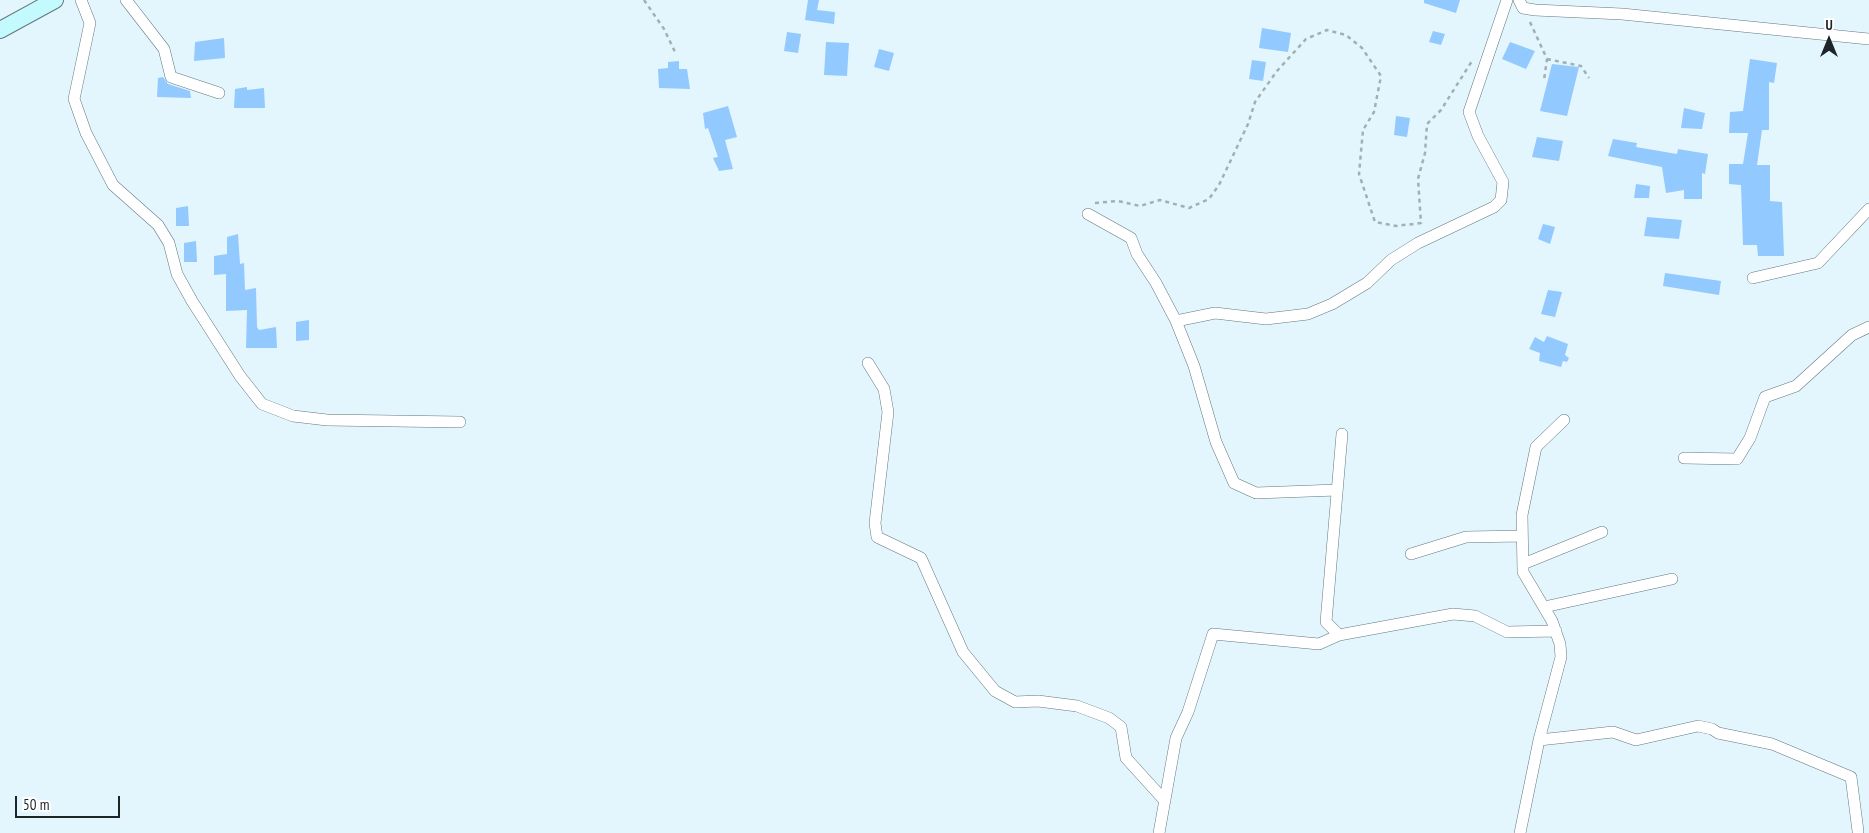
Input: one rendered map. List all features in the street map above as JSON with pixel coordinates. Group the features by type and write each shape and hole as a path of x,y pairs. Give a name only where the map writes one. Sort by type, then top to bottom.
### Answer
{"street":[{"path":"0,30 55,0"},
{"path":"81,0 90,23 74,99 86,134 113,185 158,225 169,243 177,274 192,301 240,376 262,404 293,416 327,420 460,422"},
{"path":"126,0 164,49 171,77 219,93"},
{"path":"1176,321 1215,313 1266,319 1308,314 1332,304 1367,283 1391,260 1418,243 1494,207 1501,200 1503,182 1478,136 1470,112 1507,0"},
{"path":"1521,4 1698,20 1869,39"},
{"path":"1754,278 1818,263 1869,209"},
{"path":"1088,214 1131,238 1137,254 1156,283 1176,321 1194,366 1216,442 1234,483 1256,493 1337,490"},
{"path":"1684,458 1737,459 1750,438 1765,397 1796,386 1852,335 1869,327"},
{"path":"868,363 884,389 888,412 875,523 877,537 921,558 963,652 995,691 1015,702 1038,701 1077,706 1109,718 1121,727 1126,758 1165,801"},
{"path":"1520,833 1539,740 1561,657 1556,631 1523,572 1522,515 1536,447 1564,420"},
{"path":"1339,635 1326,622 1342,434"},
{"path":"1522,564 1602,532"},
{"path":"1411,554 1466,537 1522,536"},
{"path":"1544,607 1672,579"},
{"path":"1159,833 1176,738 1188,712 1213,634 1319,644 1339,635 1453,614 1475,616 1507,632 1556,631"},
{"path":"1539,740 1613,732 1636,740 1698,726 1712,729 1718,733 1772,744 1851,777 1858,832"}],"path":[{"path":"644,0 664,29 676,54"},
{"path":"1521,4 1547,59 1544,80"},
{"path":"1088,214 1094,203 1118,201 1140,206 1160,200 1189,208 1209,200 1219,185 1248,124 1255,102 1277,71 1306,39 1327,30 1346,35 1362,48 1381,76 1374,112 1363,130 1360,174 1375,222 1396,226 1421,223 1418,179 1426,153 1427,124 1441,110 1474,59"},
{"path":"1547,59 1581,66 1589,78"}],"building":[{"path":"808,0 819,0 817,10 835,12 834,24 805,20"},
{"path":"1424,0 1460,0 1456,13 1424,3"},
{"path":"1262,28 1291,33 1288,52 1259,48"},
{"path":"1433,31 1445,34 1441,45 1429,42"},
{"path":"787,32 801,34 798,53 784,51"},
{"path":"224,38 225,58 194,61 195,42"},
{"path":"826,42 849,43 847,76 824,75"},
{"path":"1510,42 1535,51 1526,69 1502,59"},
{"path":"879,49 894,53 889,71 874,67"},
{"path":"1750,59 1777,63 1774,83 1769,82 1769,130 1762,130 1757,165 1770,165 1770,201 1782,202 1784,256 1758,256 1757,245 1743,245 1741,185 1729,184 1729,164 1743,164 1748,133 1729,133 1730,112 1743,111"},
{"path":"1252,60 1266,62 1263,81 1249,79"},
{"path":"679,61 679,69 687,69 690,89 659,88 658,69 668,68 668,62"},
{"path":"1552,64 1579,67 1567,116 1540,111"},
{"path":"163,77 168,84 190,91 191,98 157,97 158,78"},
{"path":"247,87 247,90 264,88 265,108 234,108 235,89"},
{"path":"728,106 737,137 725,140 733,169 719,171 713,158 718,157 708,128 705,129 703,113"},
{"path":"1684,108 1705,113 1702,129 1681,128"},
{"path":"1396,116 1410,118 1407,137 1394,135"},
{"path":"1537,137 1563,141 1559,161 1532,157"},
{"path":"1613,139 1637,143 1636,147 1677,154 1678,149 1708,154 1705,174 1702,173 1702,199 1684,199 1684,190 1666,193 1662,167 1608,156"},
{"path":"1636,184 1650,186 1649,198 1634,198"},
{"path":"188,206 189,226 176,226 176,208"},
{"path":"1647,217 1682,220 1679,239 1644,236"},
{"path":"1543,224 1555,227 1550,244 1538,239"},
{"path":"238,234 240,264 244,263 245,290 256,288 257,327 259,330 276,327 277,348 246,348 247,310 226,311 226,274 214,275 214,256 227,254 227,237"},
{"path":"196,241 197,262 184,262 184,243"},
{"path":"1665,273 1721,281 1719,295 1663,286"},
{"path":"1548,290 1562,292 1555,317 1541,314"},
{"path":"309,320 309,340 296,341 296,322"},
{"path":"1547,336 1568,344 1565,355 1569,358 1567,362 1563,361 1561,367 1539,361 1540,353 1529,349 1535,337 1544,342"}]}
